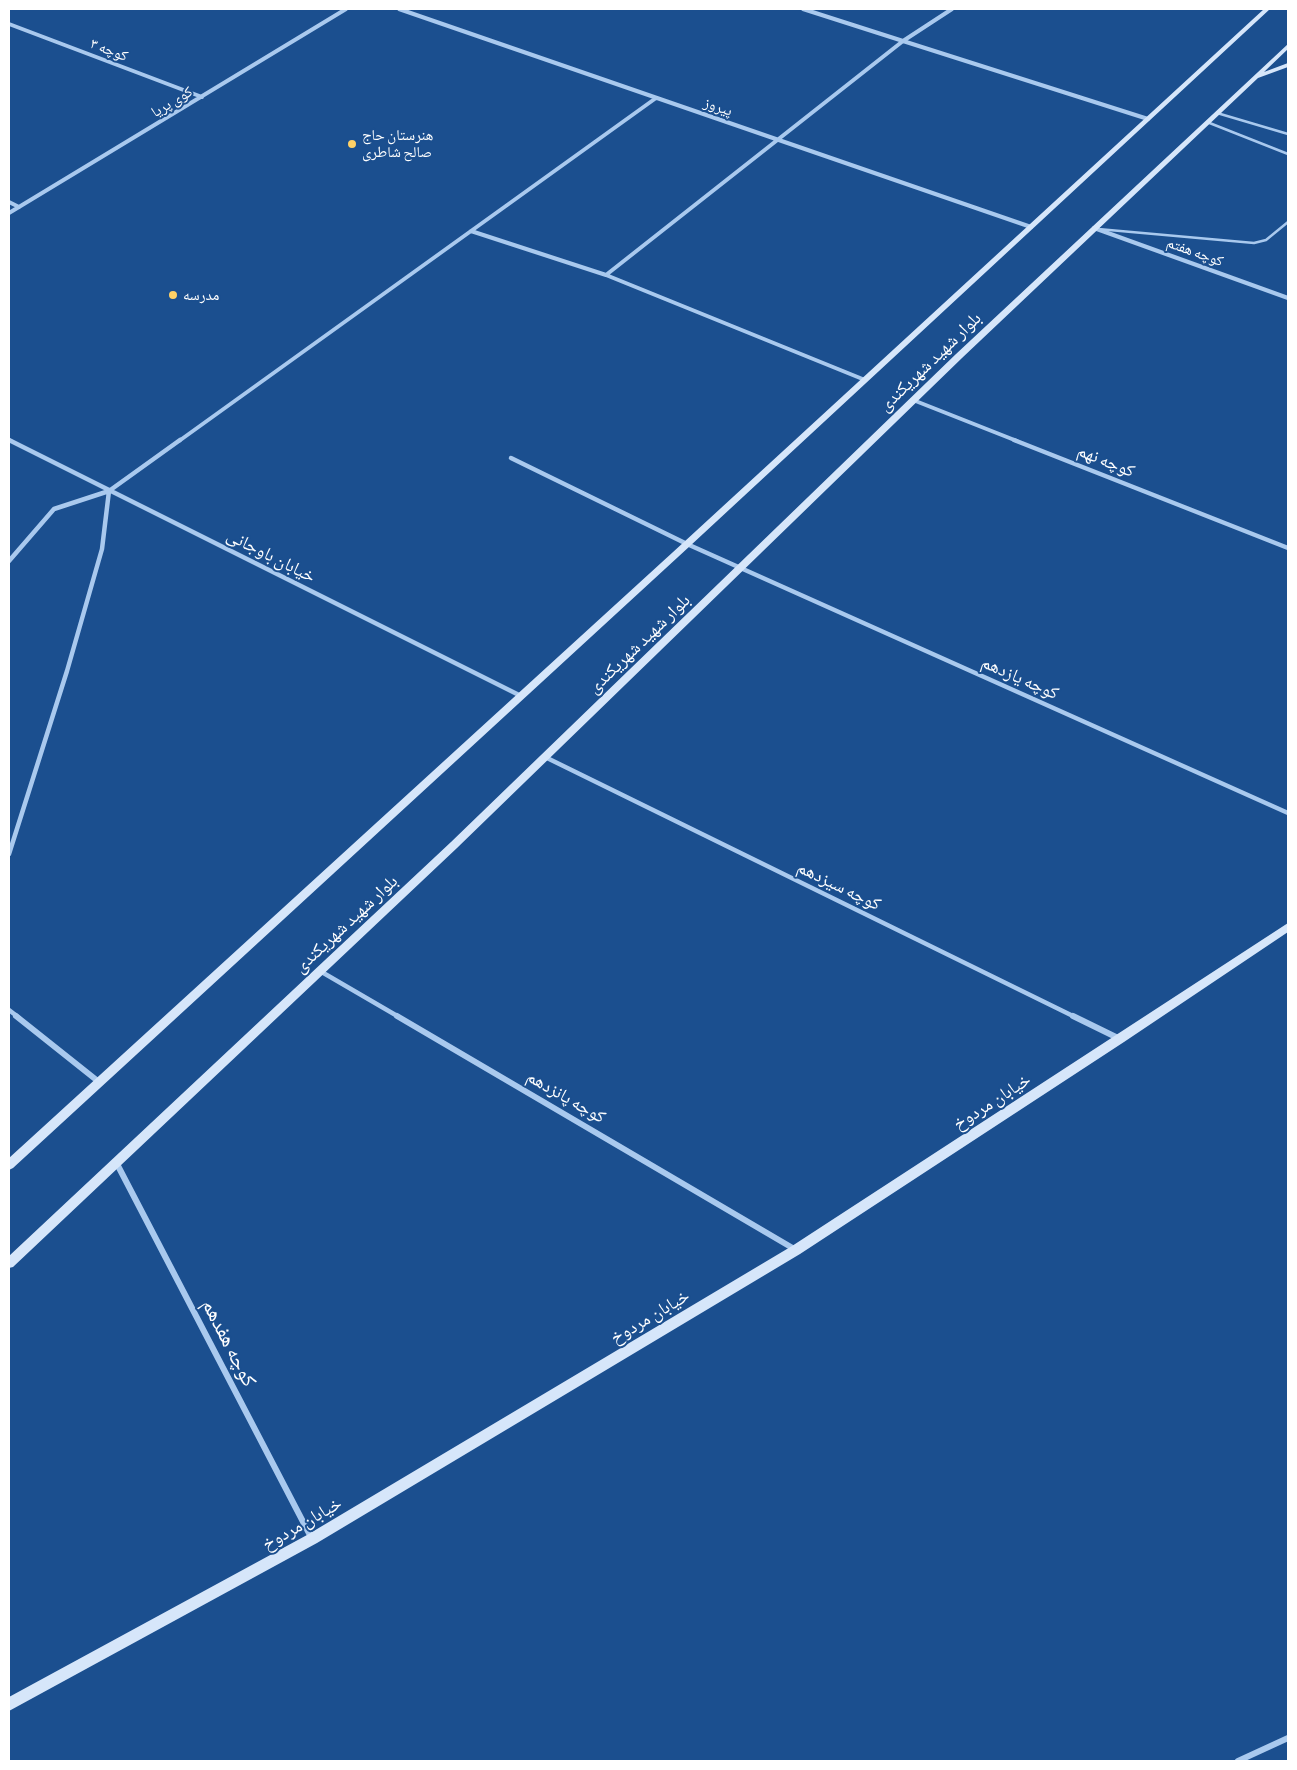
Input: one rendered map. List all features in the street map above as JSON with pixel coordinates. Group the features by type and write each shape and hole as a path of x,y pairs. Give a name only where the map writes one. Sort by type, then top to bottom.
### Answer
{"main road":[{"name":"بلوار شهید شهریکندی","path":"9,1166 1268,9"},
{"name":"بلوار شهید شهریکندی","path":"9,1262 320,971 545,757 913,400 1288,46"},
{"path":"1252,80 1288,65"},
{"name":"خیابان مردوخ","path":"9,1704 312,1540 796,1250 1288,927"}],"street":[{"name":"کوی پریا","path":"9,212 346,9"},
{"name":"پیروز","path":"399,9 1031,227"},
{"path":"802,9 1148,119"},
{"path":"606,275 903,41 952,9"},
{"name":"کوچه ۳","path":"9,24 202,97"},
{"path":"9,561 54,508 109,490 656,98"},
{"path":"9,202 19,206"},
{"name":"کوچه هفتم","path":"1094,228 1288,298"},
{"path":"471,231 606,275 865,380"},
{"name":"کوچه نهم","path":"913,400 1288,548"},
{"name":"خیابان باوجانی","path":"9,440 521,696"},
{"name":"کوچه یازدهم","path":"511,458 687,544 1288,813"},
{"path":"9,854 67,671 102,549 109,490"},
{"name":"کوچه سیزدهم","path":"545,757 1120,1039"},
{"name":"کوچه پانزدهم","path":"320,971 796,1250"},
{"path":"9,1010 100,1082"},
{"name":"کوچه هفدهم","path":"116,1162 312,1540"},
{"path":"1238,1761 1288,1738"}],"lane":[{"path":"1218,113 1288,134"},
{"path":"1207,122 1288,154"},
{"path":"1094,228 1254,243 1266,240 1288,222"}],"place":[{"name":"هنرستان حاج صالح شاطری","path":"352,144"},
{"name":"مدرسه","path":"173,295"}]}
